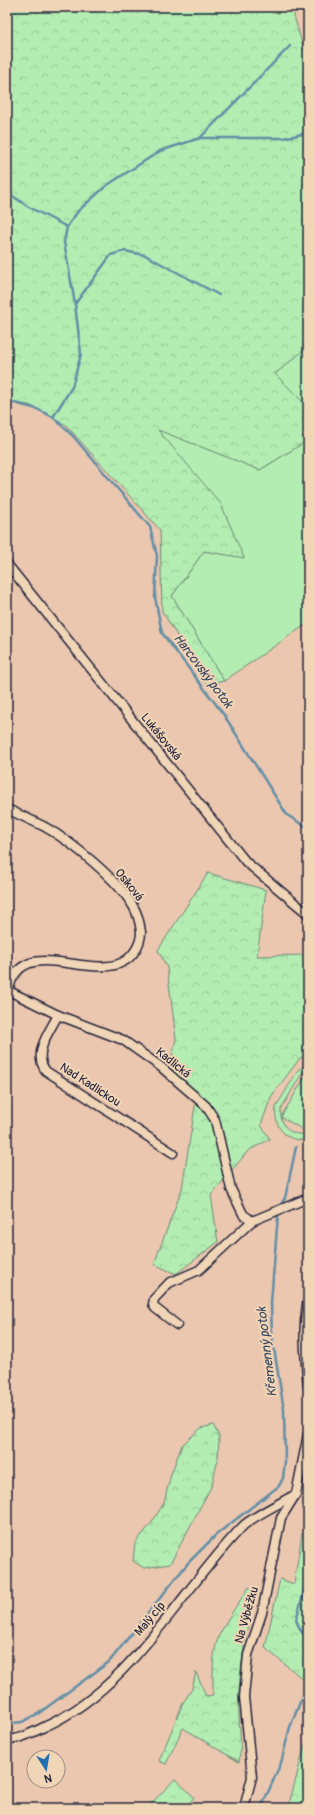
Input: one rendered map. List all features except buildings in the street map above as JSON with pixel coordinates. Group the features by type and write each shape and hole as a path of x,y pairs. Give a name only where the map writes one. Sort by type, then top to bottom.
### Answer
{"street":[{"name":"Lukášovská","path":"7,564 246,862 308,914"},
{"name":"Osiková","path":"7,809 46,828 68,842 107,875 134,907 140,924 141,936 138,947 130,958 122,963 105,966 43,962 30,963 21,968 13,976 7,990"},
{"name":"Kadlická","path":"7,990 58,1015 123,1040 161,1067 206,1106 215,1120 231,1189 243,1214 252,1221"},
{"name":"Nad Kadlickou","path":"58,1015 41,1050 42,1066 46,1071 173,1153"},
{"path":"177,1325 155,1308 153,1304 154,1299 169,1283 199,1270 252,1221 308,1198"},
{"path":"308,1299 304,1341 308,1386"},
{"name":"Na Výběžku","path":"244,1808 252,1777 244,1697 248,1655 262,1613 281,1518 296,1494 308,1434"},
{"name":"Malý cíp","path":"7,1740 21,1738 57,1721 99,1694 135,1656 243,1526 296,1494"}],"green space":[{"path":"7,7 295,7 294,16 308,64 308,355 304,350 275,374 308,407 308,440 260,470 158,430 221,504 244,558 204,551 172,596 224,681 207,684 162,611 160,530 66,425 29,405 7,402"},
{"path":"305,349 308,355 308,407 275,374"},
{"path":"157,429 260,470 308,440 308,623 224,681 172,596 204,551 243,557"},
{"path":"208,873 266,890 257,956 308,955 308,1055 300,1058 271,1097 261,1125 270,1139 248,1151 211,1195 218,1242 176,1274 154,1264 182,1189 197,1094 170,1067 176,1039 167,967 158,950"},
{"path":"308,1063 308,1069 302,1073 281,1109 282,1121 288,1129 297,1134 308,1133 308,1139 300,1140 288,1136 279,1127 276,1107 298,1070"},
{"path":"308,1072 308,1130 307,1132 281,1117"},
{"path":"213,1425 219,1436 218,1459 211,1487 170,1564 144,1568 133,1561 135,1543 151,1524 164,1503 171,1474 182,1445 201,1428"},
{"path":"308,1531 308,1683 265,1648 280,1579 294,1584 302,1534"},
{"path":"249,1587 255,1594 249,1618 241,1667 239,1701 239,1762 183,1728 166,1764 159,1761 183,1703 192,1689 196,1672 206,1696 213,1695 214,1661 217,1641 227,1620"},
{"path":"308,1734 308,1808 288,1808"},
{"path":"175,1779 194,1797 186,1808 147,1808"}],"waterway":[{"path":"53,417 72,387 81,354 75,304 64,242 67,227 78,211 106,186 160,151 200,138 290,46"},
{"path":"200,138 283,138 308,133"},
{"path":"7,192 27,206 67,227"},
{"path":"75,304 111,255 124,251 145,255 219,295"},
{"name":"Harcovský potok","path":"7,401 37,409 53,417 73,436 150,527 157,556 155,597 162,633 224,715 287,815 308,828"},
{"name":"Křemenný potok","path":"280,1206 285,1198 296,1147"},
{"path":"7,1724 22,1722 39,1713 109,1662 188,1563 217,1534 279,1486 283,1478 285,1462 284,1410 272,1336 271,1302 278,1215"},
{"name":"Křemenný potok","path":"303,1510 308,1519"},
{"name":"Křemenný potok","path":"308,1577 296,1620 301,1631 308,1639"},
{"name":"Křemenný potok","path":"261,1808 281,1763 290,1727 308,1683"}]}
